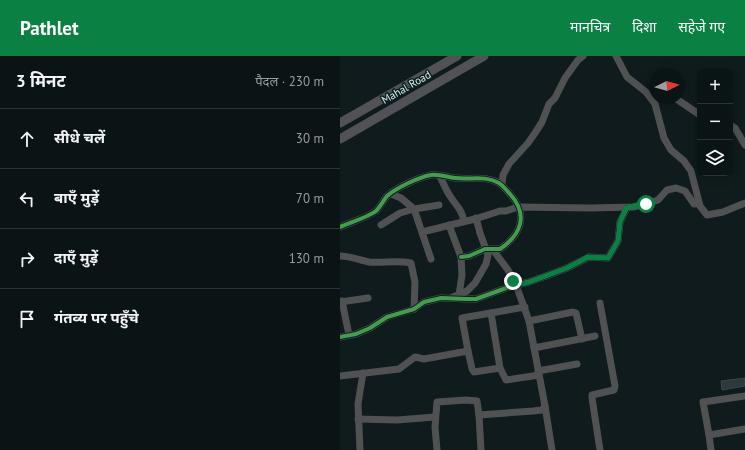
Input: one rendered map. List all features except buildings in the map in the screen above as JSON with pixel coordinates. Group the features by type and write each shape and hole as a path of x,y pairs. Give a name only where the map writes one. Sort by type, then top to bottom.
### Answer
{"main road":[{"name":"Mahal Road","path":"340,123 457,56"},
{"name":"Mahal Road","path":"340,139 484,56"}],"street":[{"path":"502,185 502,174 535,133 542,122 549,104 555,98 565,78 578,60 583,56"},
{"path":"616,56 627,77 646,92 655,104 664,138 670,150 684,161 691,171 699,203 707,215 723,212 745,203"},
{"path":"684,104 697,113"},
{"path":"733,127 745,145"},
{"path":"340,227 375,211 388,196 415,180 431,175 455,178 479,178 498,182 514,199 518,207 521,215 519,229 513,238 500,249 485,249 469,256 461,257"},
{"path":"440,176 451,197 462,211 464,221"},
{"path":"422,232 500,210 506,211 518,207 626,208 658,200 667,190 676,188 685,191 694,204 699,203"},
{"path":"391,194 401,198 414,209 431,259"},
{"path":"381,225 400,213 439,205"},
{"path":"340,337 356,334 370,328 387,317 414,309 424,302 441,298 476,299 567,268 588,257 608,258 618,241 620,222 626,208"},
{"path":"451,298 467,291 482,272 486,264 488,256 476,218"},
{"path":"449,225 461,257 462,275 459,295"},
{"path":"492,250 508,270 525,307 529,321 552,450"},
{"path":"340,256 348,256 370,262 411,263 415,282 414,309"},
{"path":"348,330 341,302 368,298"},
{"path":"600,302 615,386 614,390 612,391 592,395 600,450"},
{"path":"500,368 474,372 468,351 462,318 525,307"},
{"path":"529,321 573,312 576,313 582,339"},
{"path":"491,313 500,368 506,380 577,364"},
{"path":"534,348 595,336"},
{"path":"340,376 399,370 416,357 424,359 468,351"},
{"path":"360,450 358,404 363,373"},
{"path":"711,450 703,402 745,396"},
{"path":"437,450 435,417 437,402 477,401 480,415 481,450"},
{"path":"480,415 542,410 545,406"},
{"path":"358,419 397,420 435,417"},
{"path":"709,435 745,429"}],"cycle path":[{"path":"340,227 373,213 391,193 408,183 426,176 437,175 455,178 483,178 499,183 510,194 519,209 521,217 517,231 513,237 500,249 485,249 469,256 461,257"},
{"path":"340,337 356,334 370,328 387,317 414,309 424,302 441,298 476,299 546,276 589,257 608,258 618,241 620,222 627,208"}],"route":[{"path":"513,281 516,285 529,282 567,268 588,257 608,258 618,241 620,222 626,208 646,204"}]}
